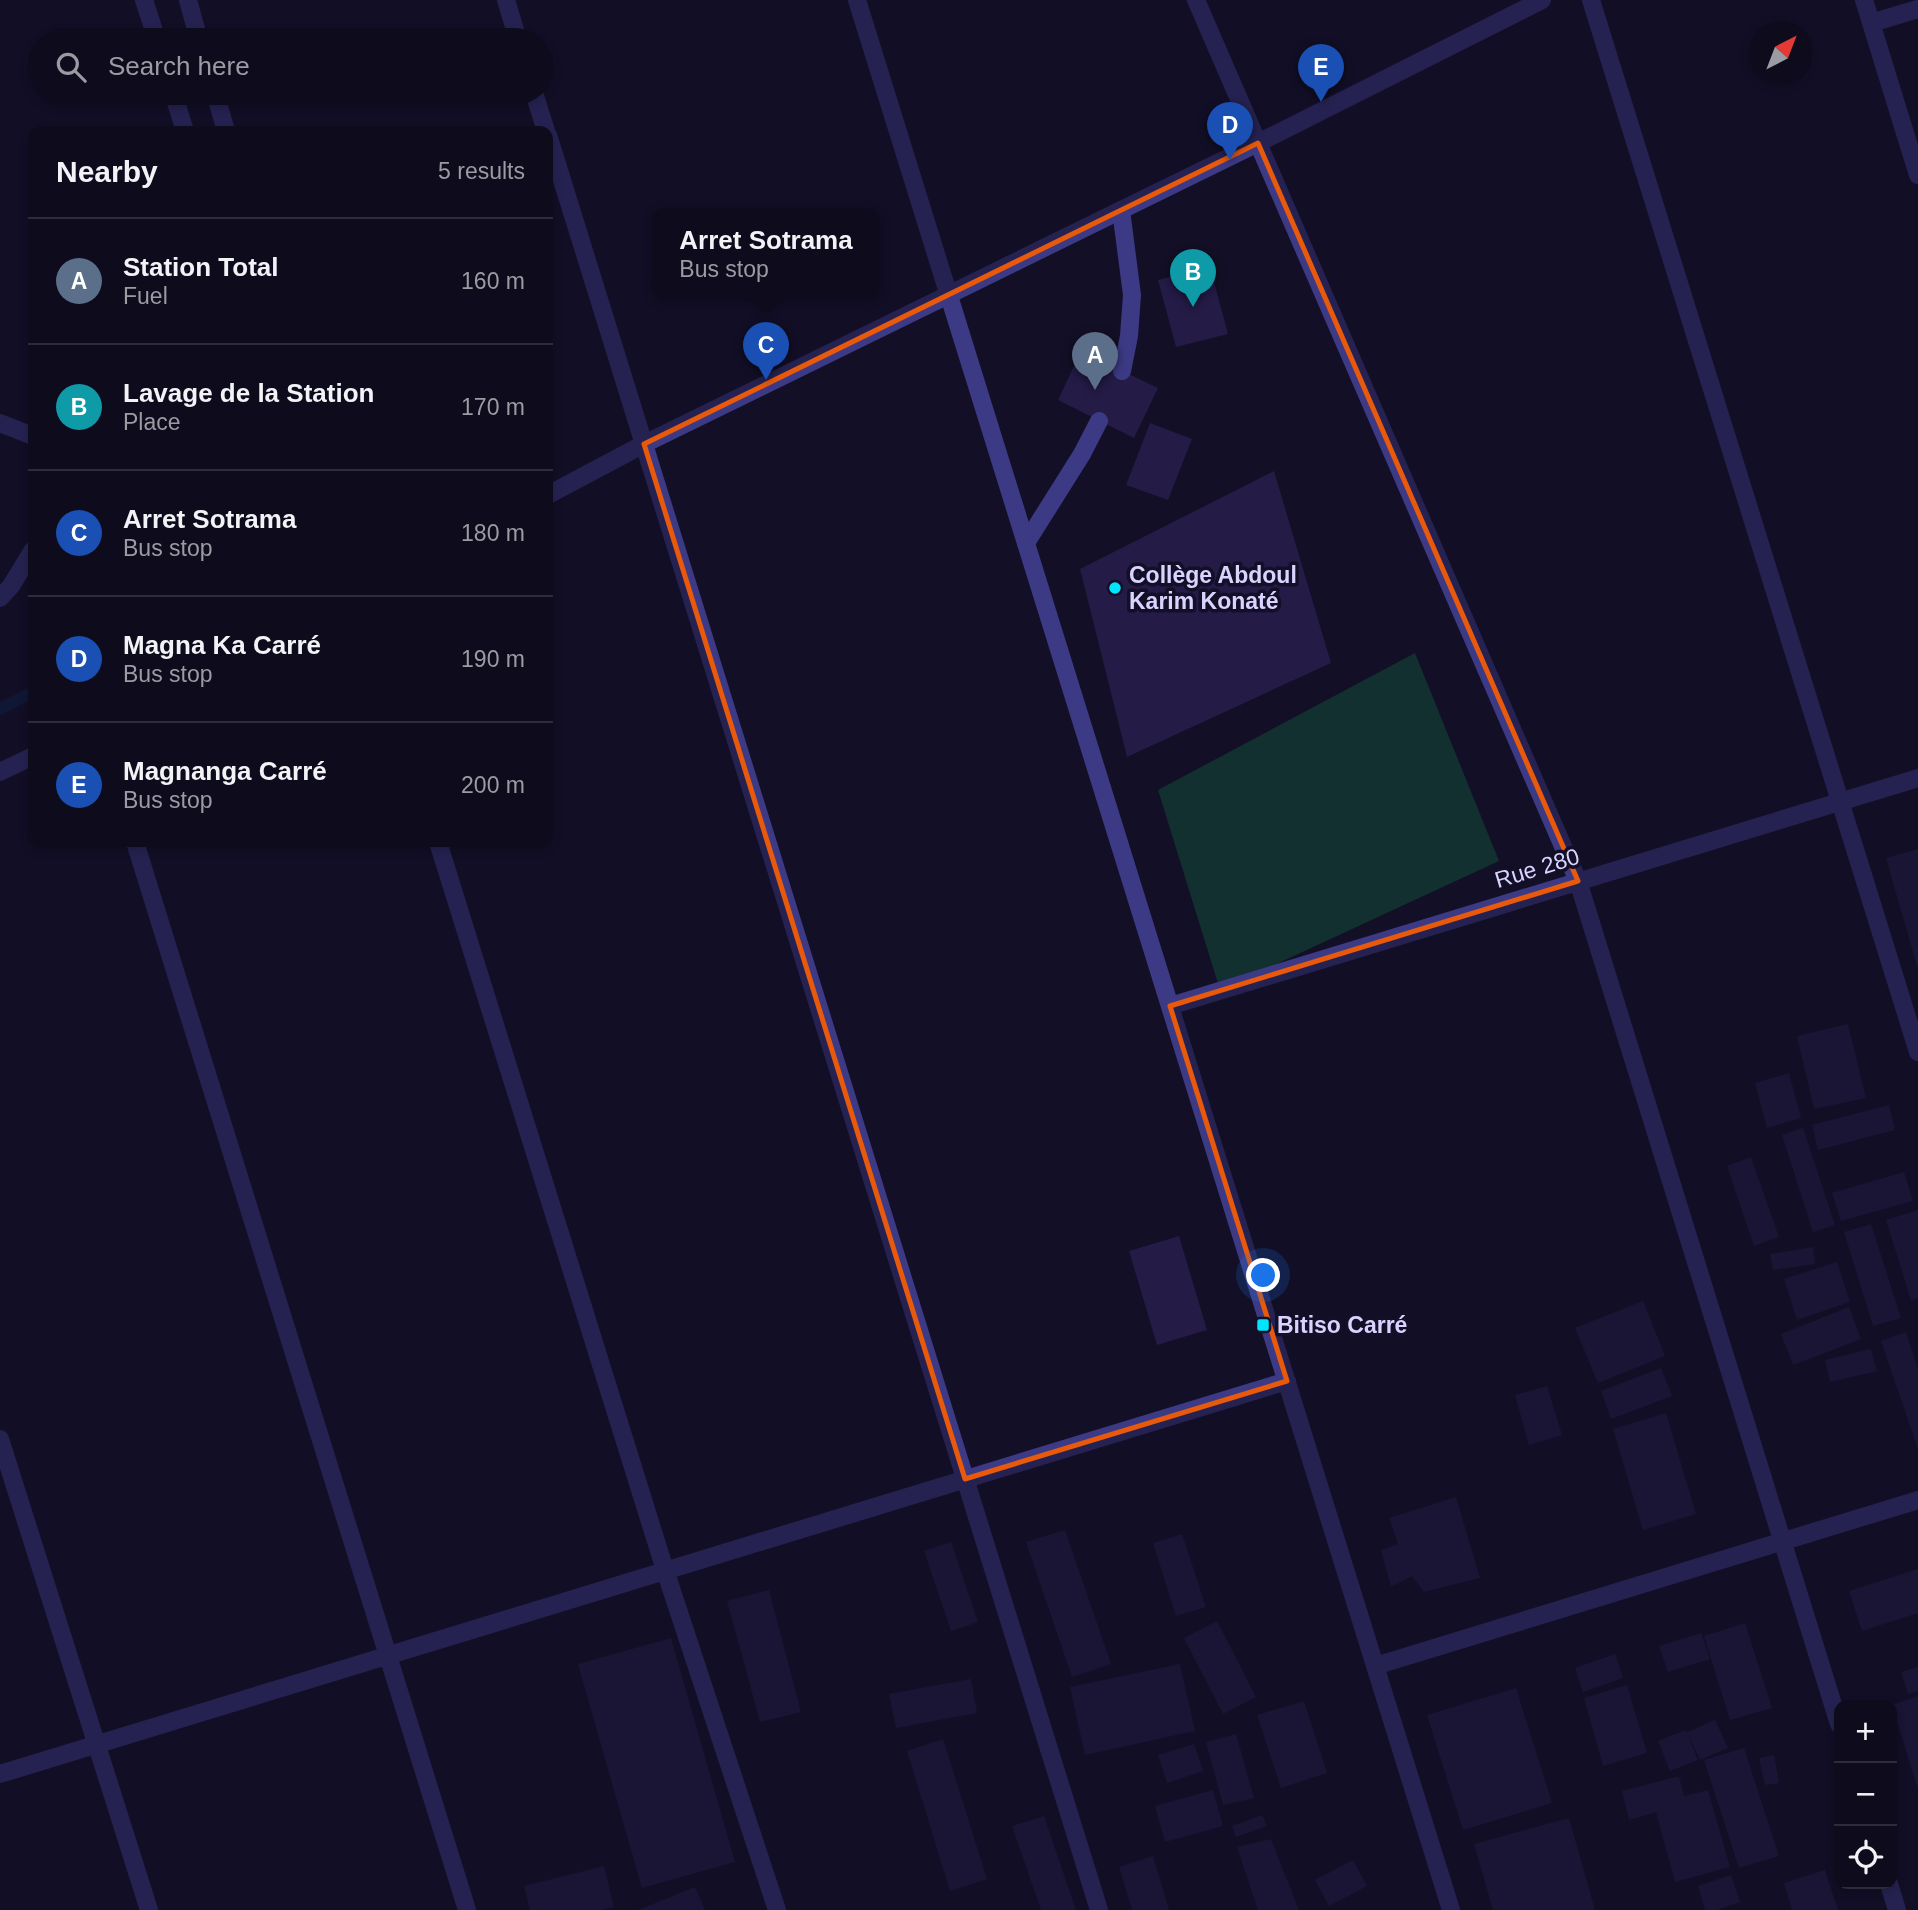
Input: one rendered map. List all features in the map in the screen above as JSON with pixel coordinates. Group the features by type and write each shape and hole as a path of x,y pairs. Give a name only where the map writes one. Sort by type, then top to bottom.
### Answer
{"street":[{"path":"144,0 153,28"},
{"path":"187,0 195,28"},
{"path":"506,0 514,28"},
{"path":"858,0 1451,1910"},
{"path":"1196,0 1578,881 1834,1708"},
{"path":"553,492 644,444 1258,143 1542,0"},
{"path":"1591,0 1918,1052"},
{"path":"1864,0 1918,175"},
{"path":"1871,23 1918,9"},
{"path":"177,105 184,126"},
{"path":"218,105 225,126"},
{"path":"538,105 545,126"},
{"path":"553,152 1100,1910"},
{"path":"1121,210 1132,295 1129,336 1122,371"},
{"path":"1026,543 1082,454 1099,421"},
{"path":"0,423 28,434"},
{"path":"0,598 28,558"},
{"path":"0,772 28,758"},
{"name":"Rue 280","path":"1170,1006 1918,778"},
{"path":"137,847 467,1910"},
{"path":"441,847 665,1570 777,1910"},
{"path":"0,1774 1287,1381"},
{"path":"0,1439 149,1910"},
{"path":"1375,1666 1918,1500"},
{"path":"1891,1889 1897,1910"}],"highlighted area":[{"path":"1258,143 1578,881 1170,1006 1287,1381 965,1479 644,444"}],"green space":[{"path":"1415,653 1499,861 1220,990 1158,790"}],"building":[{"path":"1210,267 1228,334 1176,347 1158,280"},
{"path":"1081,351 1158,388 1134,438 1058,400"},
{"path":"1150,423 1192,439 1168,500 1126,485"},
{"path":"1274,471 1331,663 1127,757 1080,569"},
{"path":"1918,849 1918,966 1917,966 1886,858"},
{"path":"1848,1024 1866,1098 1814,1109 1797,1036"},
{"path":"1789,1073 1801,1118 1767,1128 1755,1083"},
{"path":"1889,1105 1895,1130 1818,1150 1812,1125"},
{"path":"1803,1128 1835,1225 1813,1232 1782,1135"},
{"path":"1751,1157 1779,1237 1754,1246 1727,1166"},
{"path":"1904,1172 1913,1201 1841,1221 1832,1193"},
{"path":"1918,1210 1918,1298 1911,1300 1886,1220"},
{"path":"1871,1224 1901,1318 1873,1326 1844,1232"},
{"path":"1179,1236 1207,1330 1157,1345 1129,1251"},
{"path":"1813,1247 1815,1264 1773,1270 1770,1254"},
{"path":"1837,1262 1850,1302 1797,1320 1784,1279"},
{"path":"1643,1301 1665,1356 1598,1383 1575,1328"},
{"path":"1849,1307 1861,1339 1793,1365 1781,1334"},
{"path":"1906,1332 1918,1369 1918,1449 1881,1341"},
{"path":"1871,1349 1877,1371 1830,1382 1825,1360"},
{"path":"1661,1368 1672,1396 1611,1419 1601,1391"},
{"path":"1547,1386 1562,1435 1529,1445 1515,1395"},
{"path":"1666,1413 1696,1514 1643,1530 1613,1429"},
{"path":"1456,1497 1480,1578 1424,1592 1412,1576 1391,1587 1381,1550 1398,1544 1389,1518"},
{"path":"1065,1530 1111,1664 1072,1677 1026,1542"},
{"path":"1182,1534 1206,1607 1176,1616 1153,1543"},
{"path":"951,1542 978,1622 951,1631 924,1551"},
{"path":"1918,1569 1918,1613 1862,1631 1849,1591"},
{"path":"769,1590 801,1712 760,1722 727,1601"},
{"path":"1217,1621 1256,1697 1223,1714 1184,1638"},
{"path":"1745,1623 1772,1708 1730,1720 1704,1636"},
{"path":"1701,1633 1710,1659 1668,1672 1659,1646"},
{"path":"671,1638 735,1862 642,1888 578,1664"},
{"path":"1615,1654 1623,1678 1583,1692 1575,1668"},
{"path":"1180,1664 1195,1731 1085,1755 1070,1687"},
{"path":"1918,1667 1918,1691 1908,1694 1901,1672"},
{"path":"971,1679 977,1713 896,1728 889,1694"},
{"path":"1627,1685 1647,1753 1603,1766 1584,1698"},
{"path":"1516,1688 1552,1803 1463,1830 1427,1715"},
{"path":"1918,1696 1918,1786 1897,1721 1897,1703"},
{"path":"1304,1701 1327,1773 1281,1788 1257,1715"},
{"path":"1715,1720 1728,1748 1700,1760 1687,1732"},
{"path":"1686,1730 1698,1760 1670,1771 1658,1741"},
{"path":"1236,1734 1254,1798 1223,1805 1206,1742"},
{"path":"943,1739 987,1879 950,1891 907,1751"},
{"path":"1194,1744 1203,1771 1167,1783 1158,1755"},
{"path":"1744,1748 1779,1856 1739,1868 1704,1760"},
{"path":"1774,1755 1779,1783 1765,1785 1759,1758"},
{"path":"1679,1776 1684,1796 1708,1790 1730,1867 1675,1882 1656,1812 1629,1820 1622,1791"},
{"path":"1213,1790 1223,1826 1165,1842 1155,1806"},
{"path":"1262,1815 1267,1826 1236,1837 1232,1826"},
{"path":"1044,1816 1076,1910 1041,1910 1012,1826"},
{"path":"1569,1818 1595,1910 1493,1910 1474,1844"},
{"path":"1271,1839 1299,1910 1258,1910 1237,1847"},
{"path":"1153,1856 1169,1910 1132,1910 1119,1867"},
{"path":"1353,1860 1367,1886 1329,1906 1315,1880"},
{"path":"604,1866 614,1907 601,1910 530,1910 524,1886"},
{"path":"1825,1870 1838,1910 1792,1910 1784,1883"},
{"path":"1731,1875 1740,1902 1717,1910 1705,1910 1698,1886"},
{"path":"695,1887 705,1910 638,1910"}],"waterway":[{"path":"0,709 28,695"}],"place":[{"name":"Magnanga Carré","path":"1321,102"},
{"name":"Magna Ka Carré","path":"1230,160"},
{"name":"Lavage de la Station","path":"1193,307"},
{"name":"Arret Sotrama","path":"766,380"},
{"name":"Station Total","path":"1095,390"},
{"name":"Collège Abdoul Karim Konaté","path":"1115,588"},
{"name":"Bitiso Carré","path":"1263,1325"}]}
